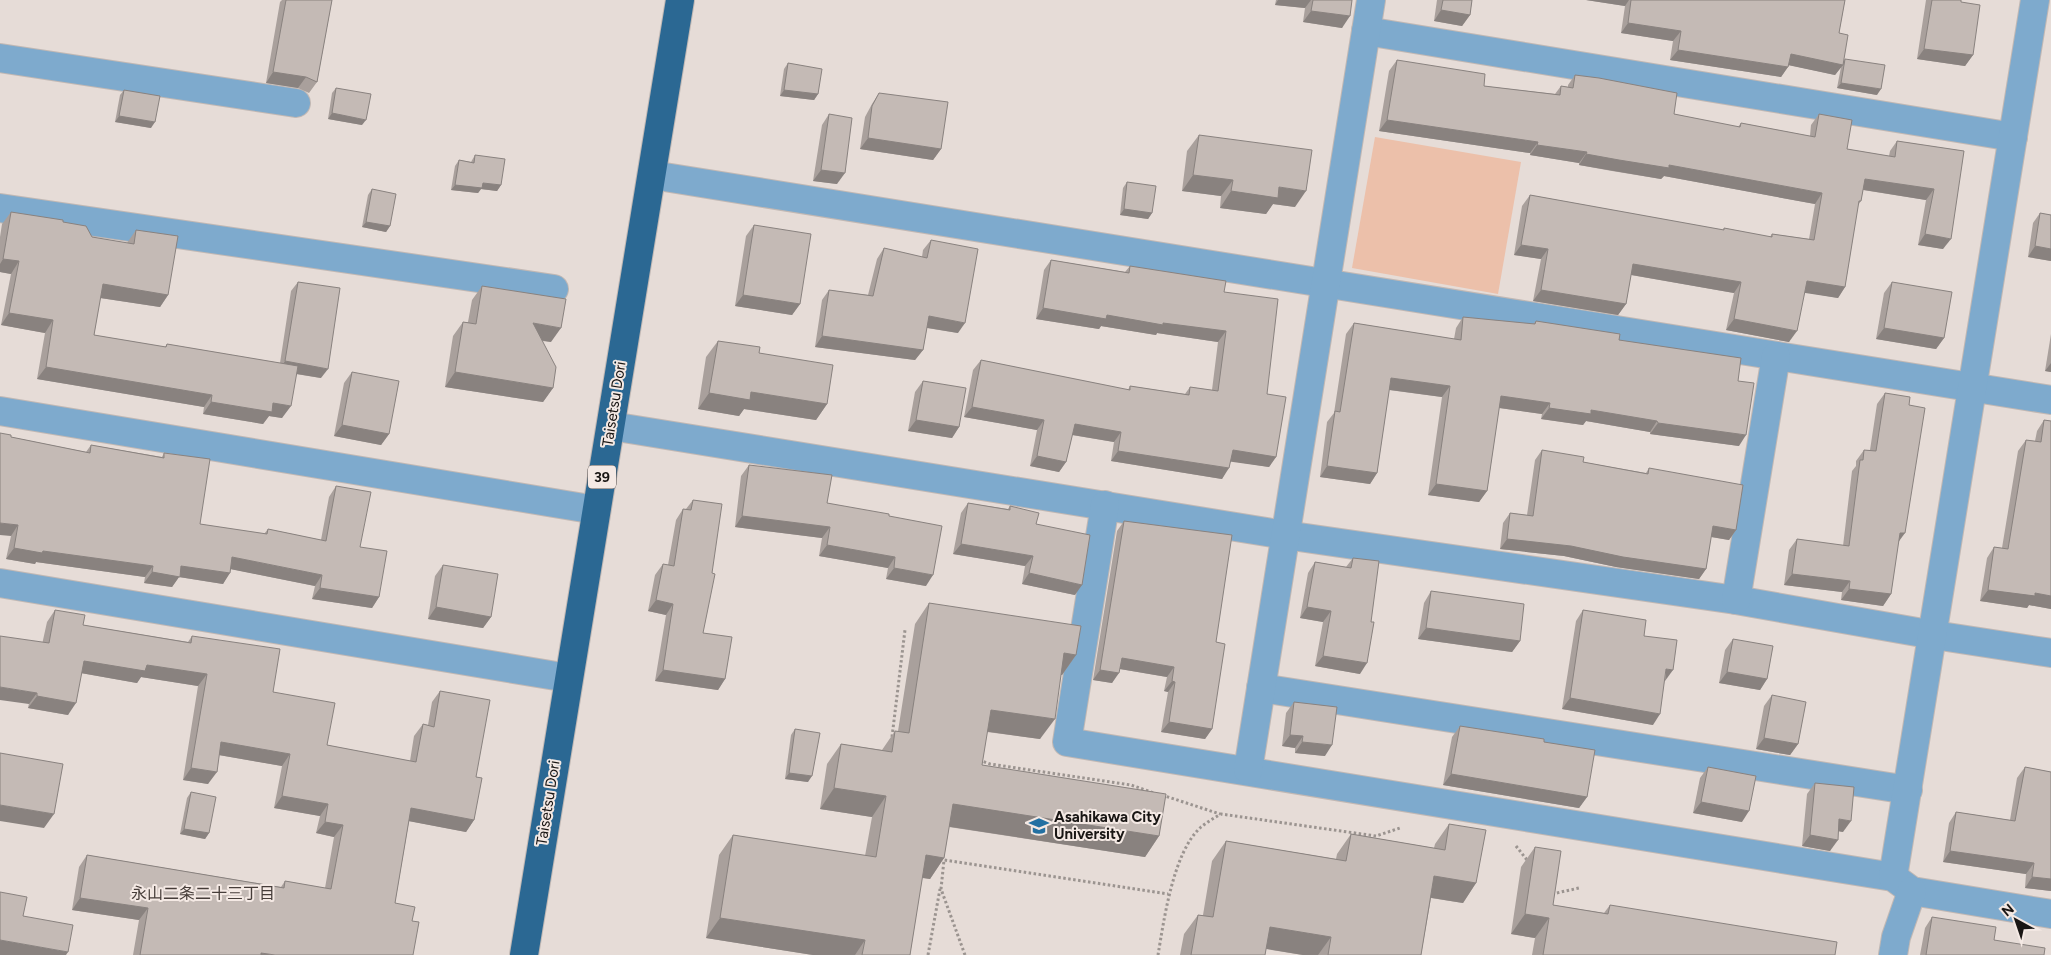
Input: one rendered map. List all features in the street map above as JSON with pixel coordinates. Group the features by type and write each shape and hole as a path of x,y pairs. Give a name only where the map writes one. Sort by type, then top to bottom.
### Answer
{"highway":[{"name":"Taisetsu Dori","path":"524,955 680,0"}],"street":[{"path":"1248,770 1371,0"},
{"path":"1893,955 1903,884 1908,790 2035,0"},
{"path":"1366,31 2014,137"},
{"path":"0,58 296,102"},
{"path":"652,174 2051,400"},
{"path":"0,208 554,289"},
{"path":"1736,600 1776,356"},
{"path":"0,411 596,510"},
{"path":"611,426 1285,534 1736,600 1934,635 2051,653"},
{"path":"1105,505 1067,742 1248,770 1903,884 2051,914"},
{"path":"0,583 568,678"},
{"path":"1261,688 1908,790"}],"path":[{"path":"900,739 892,738 905,630"},
{"path":"974,758 990,764 1131,785 1221,814 1376,836 1405,826"},
{"path":"1158,955 1168,894 1186,849 1200,828 1221,814"},
{"path":"1514,844 1527,860 1536,862"},
{"path":"928,955 944,860 1168,894"},
{"path":"1550,887 1549,894 1579,888"},
{"path":"940,889 966,955"}],"shaded area":[{"path":"1375,137 1521,162 1498,294 1352,268"}],"building":[{"path":"286,0 332,0 317,82 306,77 273,72"},
{"path":"1313,0 1352,0 1350,16 1311,11"},
{"path":"1443,0 1472,0 1470,15 1441,10"},
{"path":"1631,0 1845,0 1839,33 1848,35 1843,65 1791,54 1788,67 1678,50 1681,31 1628,23"},
{"path":"1932,0 1961,0 1961,2 1980,5 1973,55 1924,49"},
{"path":"1845,59 1885,65 1881,89 1841,83"},
{"path":"1397,60 1485,74 1484,86 1560,95 1561,86 1573,88 1575,75 1599,78 1677,93 1674,114 1740,127 1741,123 1815,137 1819,114 1852,120 1847,149 1895,157 1897,141 1964,151 1951,239 1925,234 1934,189 1865,179 1861,201 1859,201 1845,287 1807,281 1797,331 1734,319 1741,282 1633,264 1626,304 1541,290 1548,249 1521,245 1530,195 1724,230 1724,228 1772,237 1772,234 1814,240 1822,193 1669,165 1669,168 1619,160 1586,154 1587,152 1537,145 1538,142 1387,120"},
{"path":"788,63 822,69 818,94 784,90"},
{"path":"336,88 371,94 366,120 332,113"},
{"path":"124,90 160,96 155,122 119,116"},
{"path":"879,93 948,102 941,149 868,138 872,106"},
{"path":"829,114 852,118 845,173 821,170"},
{"path":"1199,135 1312,150 1306,191 1279,187 1278,198 1231,191 1233,180 1193,175"},
{"path":"475,155 505,159 501,185 483,183 482,188 455,185 459,160 474,163"},
{"path":"1127,182 1156,186 1152,213 1124,209"},
{"path":"372,189 396,194 390,226 366,222"},
{"path":"11,212 63,220 63,222 86,226 92,237 134,244 136,230 178,236 168,295 103,284 94,335 166,347 167,344 298,366 291,406 273,403 272,412 211,402 212,395 46,367 53,320 9,313 19,261 3,259"},
{"path":"2040,213 2051,215 2051,249 2035,246"},
{"path":"754,225 811,234 800,304 743,295"},
{"path":"931,240 978,249 965,323 929,316 923,350 822,336 829,290 873,296 884,248 927,258"},
{"path":"1051,260 1129,273 1130,266 1226,281 1224,292 1278,299 1267,394 1286,397 1276,457 1233,450 1229,468 1118,451 1121,432 1075,424 1066,462 1037,456 1044,420 972,407 981,360 1130,390 1130,386 1189,395 1190,387 1218,391 1226,331 1163,323 1163,325 1107,315 1106,319 1043,308"},
{"path":"298,282 340,288 328,369 285,361"},
{"path":"1892,282 1952,292 1944,338 1884,328"},
{"path":"482,286 566,299 561,328 533,323 556,367 553,388 455,372 463,322 476,324"},
{"path":"1463,317 1535,324 1536,321 1620,334 1619,340 1741,358 1738,381 1754,383 1746,435 1658,423 1657,421 1591,410 1591,414 1549,408 1550,403 1501,396 1487,491 1436,484 1450,386 1391,378 1377,473 1327,466 1335,411 1340,412 1354,323 1461,340"},
{"path":"718,341 760,347 759,353 833,365 827,404 751,392 750,400 709,393"},
{"path":"352,372 399,381 389,434 342,425"},
{"path":"923,381 966,388 959,427 916,420"},
{"path":"1885,393 1910,397 1909,405 1925,408 1905,533 1900,533 1891,594 1849,589 1850,581 1792,574 1797,539 1849,546 1860,460 1863,460 1864,450 1876,451"},
{"path":"2044,420 2051,421 2051,596 2035,593 2035,596 1988,590 1994,547 2008,549 2026,440 2041,442"},
{"path":"0,433 11,435 11,437 90,453 91,445 164,458 164,453 210,459 200,524 267,534 268,529 326,541 336,486 371,492 360,547 387,551 379,597 320,588 322,575 232,557 230,573 181,566 180,577 152,572 153,566 14,548 18,525 0,523"},
{"path":"1542,450 1584,457 1583,462 1648,474 1649,468 1743,485 1736,530 1713,526 1706,569 1623,557 1571,546 1507,539 1510,513 1533,516"},
{"path":"749,465 832,475 827,503 942,526 933,575 894,568 895,557 827,545 830,527 742,516"},
{"path":"693,500 722,504 712,573 715,574 703,633 732,637 725,679 663,670 673,604 656,600 663,564 674,566 683,509 691,510"},
{"path":"968,503 1010,510 1010,506 1039,513 1036,524 1090,535 1082,585 1029,573 1033,556 961,544"},
{"path":"1124,521 1232,535 1216,642 1225,644 1212,729 1169,722 1175,682 1172,681 1174,667 1122,658 1119,673 1100,670"},
{"path":"1353,558 1379,561 1371,622 1374,622 1367,663 1323,656 1331,611 1307,607 1315,562 1351,568"},
{"path":"443,565 498,574 491,617 436,607"},
{"path":"1431,591 1524,604 1520,641 1426,628"},
{"path":"929,603 1081,626 1076,655 1064,653 1055,719 991,710 982,765 1166,794 1159,836 953,804 944,858 926,855 910,955 862,955 865,940 720,918 733,835 876,857 886,796 834,788 841,744 892,752 895,731 909,733"},
{"path":"55,610 85,615 83,625 191,643 192,636 280,649 273,692 335,703 327,745 416,762 423,724 434,727 440,691 490,700 476,777 482,778 474,820 411,808 395,903 415,907 412,921 419,922 413,955 275,955 261,953 261,955 140,955 148,908 80,898 87,855 284,888 285,881 331,889 343,825 325,822 328,804 282,796 290,754 221,742 217,772 191,768 207,674 147,665 145,671 84,661 76,703 37,696 37,693 0,687 0,636 49,643"},
{"path":"1583,610 1646,620 1644,636 1677,640 1673,670 1666,669 1660,714 1570,698"},
{"path":"1733,639 1773,646 1767,679 1727,672"},
{"path":"1772,695 1806,702 1798,744 1764,738"},
{"path":"1294,702 1337,707 1332,745 1302,742 1303,736 1290,735"},
{"path":"1460,726 1544,739 1544,742 1595,750 1587,797 1451,774"},
{"path":"795,729 820,733 812,776 789,773"},
{"path":"0,753 63,764 54,814 0,805"},
{"path":"1708,767 1756,776 1749,811 1701,802"},
{"path":"2025,767 2051,772 2051,879 2032,877 2034,863 1950,851 1956,812 2015,821"},
{"path":"1815,783 1854,787 1851,821 1839,819 1838,840 1810,835"},
{"path":"191,792 216,797 209,833 184,829"},
{"path":"1449,824 1486,830 1476,883 1434,876 1421,955 1328,955 1331,937 1270,927 1265,955 1191,955 1198,915 1213,917 1226,841 1346,861 1351,834 1445,850"},
{"path":"1535,847 1561,851 1553,905 1608,914 1610,905 1837,942 1835,955 1543,955 1549,918 1525,914"},
{"path":"0,892 27,897 23,916 73,925 68,952 0,940"},
{"path":"1932,917 1996,927 1994,940 2045,948 2044,955 1926,955"}],"place":[{"name":"Asahikawa City University","path":"1039,826"}],"district":[{"name":"永山二条二十三丁目","path":"203,893"}]}
